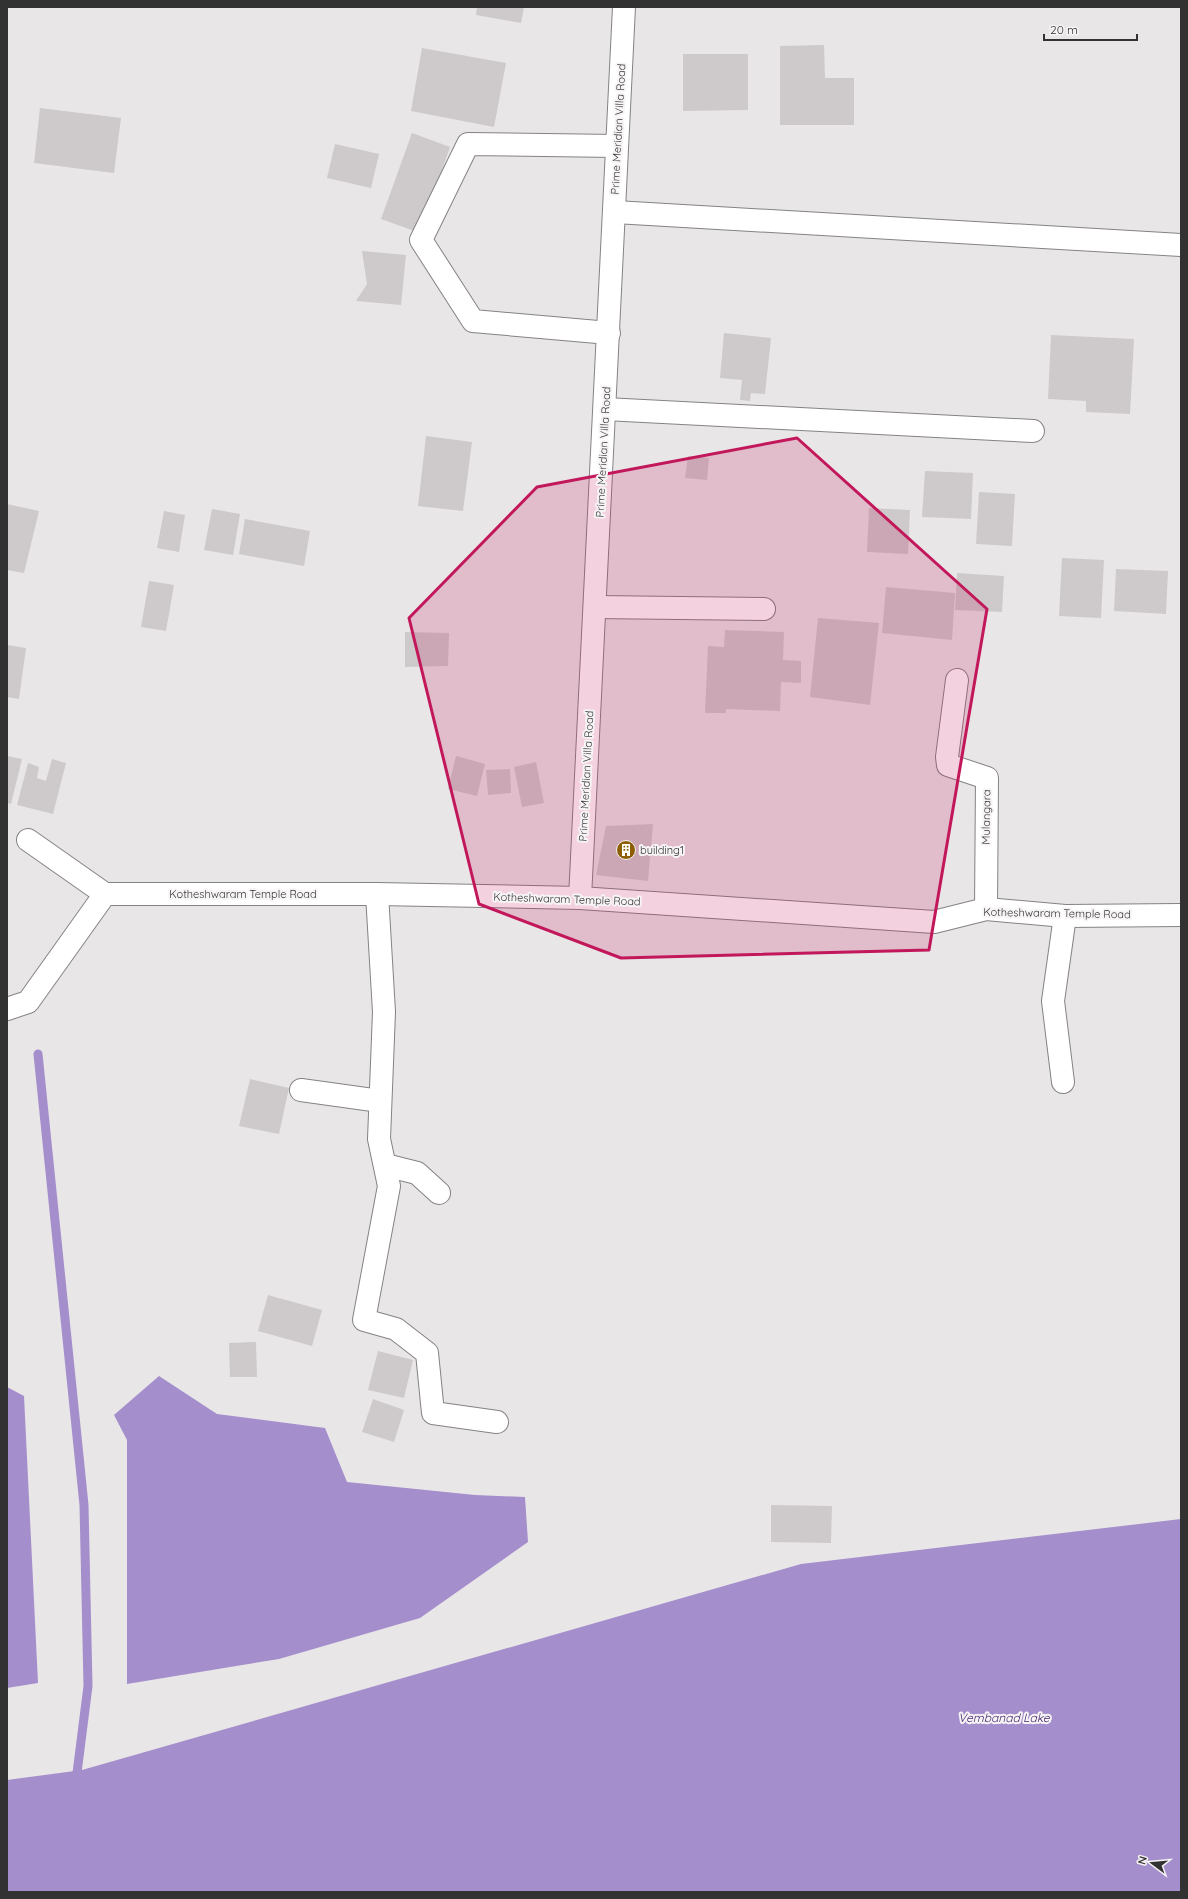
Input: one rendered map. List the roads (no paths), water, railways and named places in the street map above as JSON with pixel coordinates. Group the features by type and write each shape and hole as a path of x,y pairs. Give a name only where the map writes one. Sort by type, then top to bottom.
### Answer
{"street":[{"name":"Prime Meridian Villa Road","path":"580,898 624,7"},
{"path":"609,332 474,321 421,240 468,144 618,146"},
{"path":"615,212 1181,245"},
{"path":"605,409 1033,431"},
{"path":"595,607 764,609"},
{"name":"Mulangara","path":"957,680 947,757 948,764 987,778 986,909"},
{"path":"7,1009 28,1002 105,894 28,840"},
{"name":"Kotheshwaram Temple Road","path":"105,894 377,894 580,898 934,922 986,909 1065,916 1181,915"},
{"path":"377,894 384,1012 379,1139 389,1186 364,1320 396,1329 427,1353 433,1413 497,1422"},
{"path":"1063,1082 1053,1001 1065,916"},
{"path":"301,1090 380,1100"},
{"path":"385,1165 417,1173 439,1193"}],"water":[{"path":"159,1376 217,1414 325,1428 347,1482 475,1495 525,1497 528,1542 420,1618 279,1659 127,1684 127,1440 114,1415"},
{"path":"7,1387 24,1396 38,1683 7,1688"},
{"name":"Vembanad Lake","path":"1181,1519 1181,1892 7,1892 7,1780 82,1770 801,1564"}],"waterway":[{"path":"38,1054 84,1505 88,1686 76,1781"}],"place":[{"name":"building1","path":"626,850"}]}
